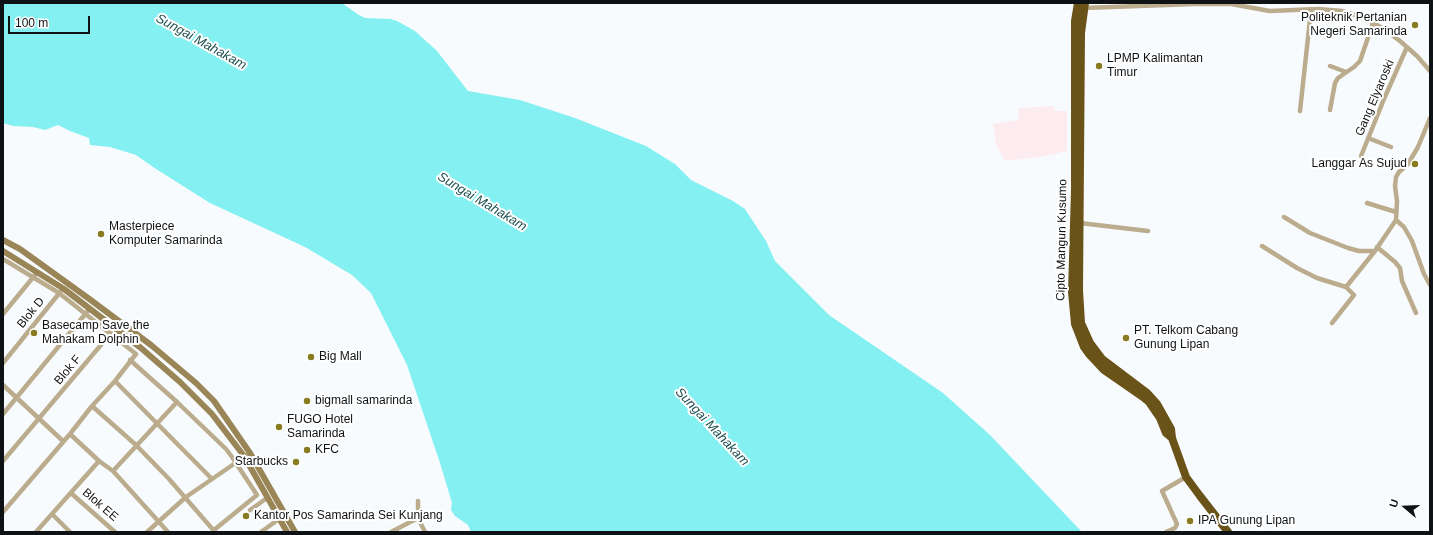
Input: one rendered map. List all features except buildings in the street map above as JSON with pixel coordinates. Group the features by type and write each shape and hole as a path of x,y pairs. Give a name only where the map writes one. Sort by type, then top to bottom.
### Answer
{"highway":[{"name":"Cipto Mangun Kusumo","path":"1082,4 1075,22 1080,223 1079,290 1081,322 1090,343 1102,359 1153,398 1165,416 1171,429 1172,438 1186,477 1228,532"},
{"name":"Cipto Mangun Kusumo","path":"1078,168 1072,292 1075,324 1078,335 1089,354 1098,364 1149,402 1160,418 1166,433 1172,438"}],"main road":[{"path":"3,240 20,249 94,302 151,345 192,380 214,402 250,453 295,532"},
{"path":"3,251 35,274 91,309 141,348 180,382 212,414 244,456 287,532"}],"street":[{"path":"1082,4 1231,4 1270,11 1318,9 1342,11 1365,18 1382,28 1407,48 1430,71"},
{"path":"1300,111 1311,10"},
{"path":"1330,110 1335,83 1338,78 1360,61 1373,22"},
{"name":"Gang Elyaroski","path":"1361,156 1407,48"},
{"path":"1330,66 1346,72"},
{"path":"1346,287 1376,249 1396,220 1396,177 1408,164 1418,147 1430,118"},
{"path":"1368,138 1391,147"},
{"path":"1367,203 1396,212"},
{"path":"1284,217 1310,233 1359,251 1376,249 1395,262 1400,268 1402,281 1416,313"},
{"path":"1396,220 1404,227 1412,241 1424,274 1430,285"},
{"path":"1080,223 1148,231"},
{"path":"1262,246 1307,274 1346,287 1354,295 1332,323"},
{"path":"3,314 35,274 4,261"},
{"path":"1424,274 1430,273"},
{"path":"62,291 86,314 136,354"},
{"name":"Blok D","path":"3,363 62,291"},
{"path":"3,414 91,309"},
{"name":"Blok F","path":"3,461 111,333"},
{"path":"3,511 115,381 130,360 141,348"},
{"path":"92,406 136,445 186,497 215,531 257,495 236,462 226,450 177,402 130,360"},
{"path":"115,381 212,479"},
{"path":"3,385 63,441"},
{"path":"113,471 177,402"},
{"path":"70,434 99,461 113,471 160,521 168,532"},
{"path":"147,532 186,497 250,453"},
{"path":"36,532 72,494 99,461"},
{"path":"1166,532 1175,528 1177,524 1162,491 1186,477"},
{"name":"Blok EE","path":"72,494 115,532"},
{"path":"250,510 267,498"},
{"path":"418,501 418,518 425,532"},
{"path":"53,515 70,532"},
{"path":"391,532 418,518"},
{"path":"262,532 279,519"}],"shaded area":[{"path":"1054,106 1055,111 1067,111 1067,151 1040,157 1005,161 996,145 993,124 1018,120 1019,108"}],"water":[{"name":"Sungai Mahakam","path":"3,3 342,3 365,18 391,19 397,21 415,31 437,51 468,91 520,100 575,118 646,146 675,164 691,180 733,201 745,209 766,241 775,261 829,315 943,393 990,435 1082,532 471,532 468,525 455,516 451,510 452,503 440,463 407,365 371,293 352,275 305,247 210,203 136,155 110,147 90,145 89,138 58,125 45,130 33,127 13,126 3,123"}],"place":[{"name":"Politeknik Pertanian Negeri Samarinda","path":"1415,25"},
{"name":"LPMP Kalimantan Timur","path":"1099,66"},
{"name":"Langgar As Sujud","path":"1415,164"},
{"name":"Masterpiece Komputer Samarinda","path":"101,234"},
{"name":"Basecamp Save the Mahakam Dolphin","path":"34,333"},
{"name":"PT. Telkom Cabang Gunung Lipan","path":"1126,338"},
{"name":"Big Mall","path":"311,357"},
{"name":"bigmall samarinda","path":"307,401"},
{"name":"FUGO Hotel Samarinda","path":"279,427"},
{"name":"KFC","path":"307,450"},
{"name":"Starbucks","path":"296,462"},
{"name":"Kantor Pos Samarinda Sei Kunjang","path":"246,516"},
{"name":"IPA Gunung Lipan","path":"1190,521"}]}
